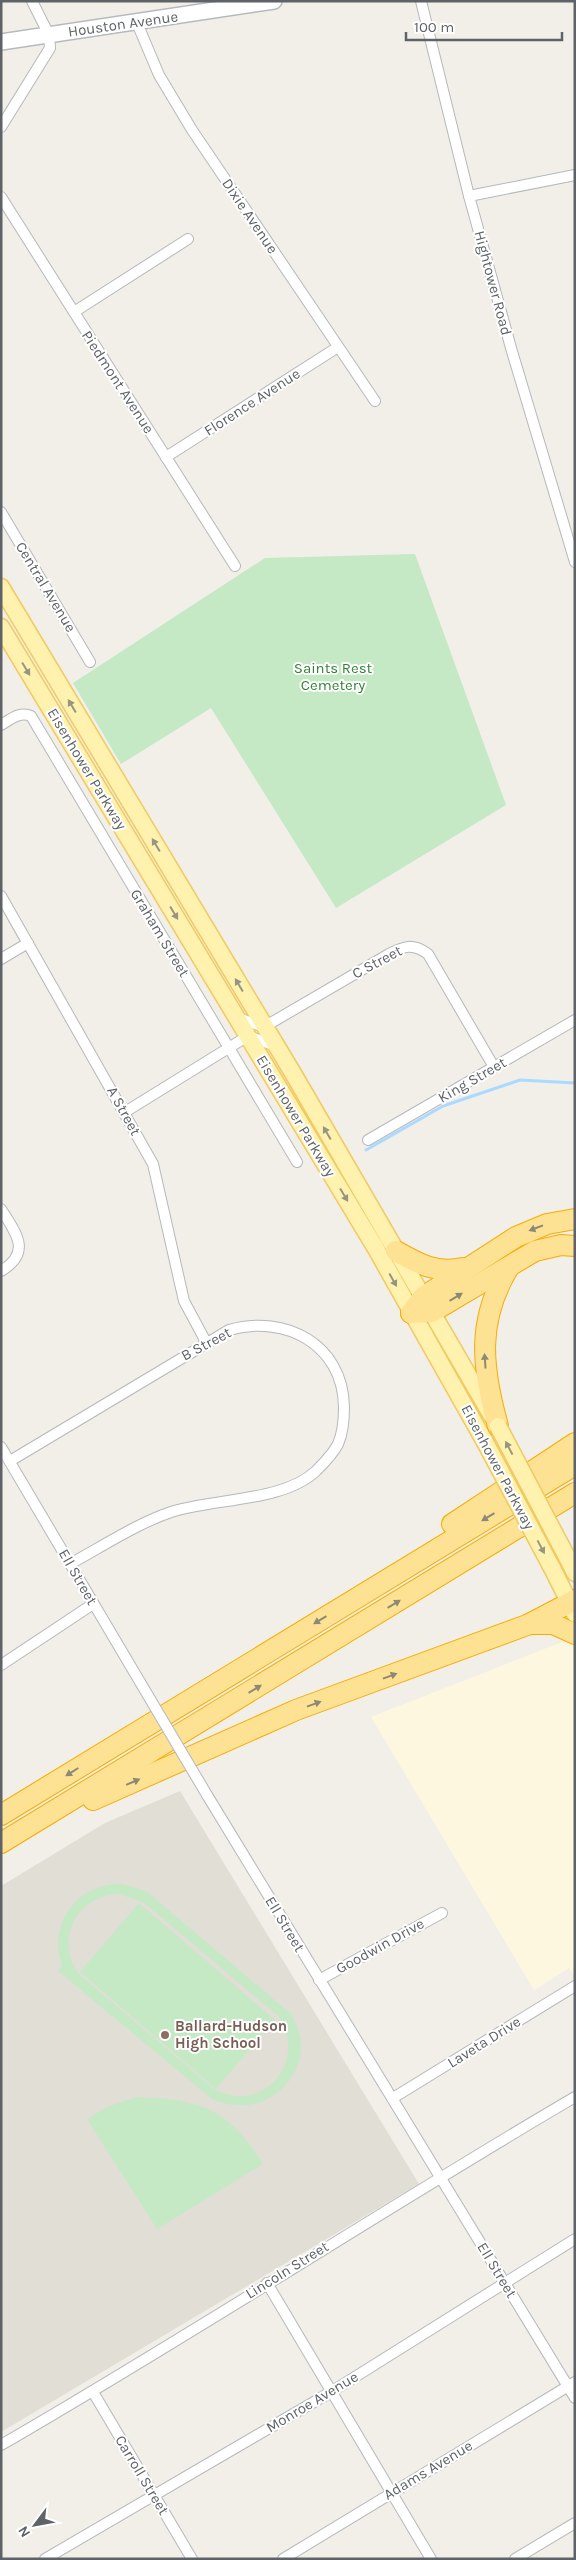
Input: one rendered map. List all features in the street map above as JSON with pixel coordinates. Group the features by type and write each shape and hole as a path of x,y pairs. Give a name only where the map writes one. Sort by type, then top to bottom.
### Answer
{"highway":[{"path":"422,1307 467,1267 530,1230 547,1224 575,1219"},
{"path":"422,1307 535,1251 549,1247 575,1246"},
{"path":"396,1250 434,1270 444,1271 467,1267"},
{"path":"498,1426 486,1378 485,1334 492,1300 510,1265"},
{"path":"362,1594 447,1528 575,1443"},
{"path":"1,1815 575,1465"},
{"path":"1,1843 575,1492"},
{"path":"24,1830 296,1710 573,1606"},
{"path":"527,1624 553,1624 575,1634"}],"main road":[{"name":"Eisenhower Parkway","path":"1,587 396,1250 485,1442 573,1606"},
{"name":"Eisenhower Parkway","path":"1,627 375,1248 422,1307 498,1426 571,1566"}],"street":[{"path":"1,127 50,48 49,35 32,1"},
{"name":"Houston Avenue","path":"1,42 137,23 200,7 274,1"},
{"name":"Hightower Road","path":"421,1 469,196 511,348 575,562"},
{"name":"Dixie Avenue","path":"137,23 159,75 192,130 375,401"},
{"path":"469,196 575,175"},
{"name":"Piedmont Avenue","path":"1,197 234,566"},
{"path":"74,312 188,239"},
{"name":"Florence Avenue","path":"166,457 338,347"},
{"name":"Central Avenue","path":"1,512 90,662"},
{"name":"Graham Street","path":"1,725 18,715 25,713 31,716 296,1162"},
{"name":"A Street","path":"1,896 153,1164 184,1301 206,1342"},
{"path":"1,959 28,943"},
{"name":"C Street","path":"264,1027 389,954 405,946 412,946 428,954 494,1067"},
{"path":"238,1018 264,1027"},
{"name":"King Street","path":"368,1140 575,1020"},
{"path":"125,1112 248,1036 276,1046"},
{"path":"1,1209 18,1237 20,1245 17,1256 1,1271"},
{"name":"B Street","path":"10,1461 228,1330 245,1325 278,1326 297,1333 314,1343 328,1357 340,1381 344,1416 338,1444 325,1461 306,1479 266,1493 213,1502 164,1514 70,1564"},
{"name":"Ell Street","path":"1,1447 206,1795 504,2282 571,2384 575,2398"},
{"path":"1,1665 93,1604"},
{"name":"Goodwin Drive","path":"319,1980 442,1913"},
{"name":"Laveta Drive","path":"393,2098 575,1986"},
{"name":"Lincoln Street","path":"1,2445 93,2392 440,2176 575,2097"},
{"name":"Monroe Avenue","path":"45,2559 331,2392 575,2239"},
{"path":"267,2283 431,2559"},
{"name":"Adams Avenue","path":"283,2559 390,2492 571,2384"},
{"name":"Carroll Street","path":"93,2392 192,2559"},
{"path":"515,2559 575,2523"}],"shaded area":[{"path":"575,1637 575,1977 569,1968 534,1990 371,1717"},
{"name":"Ballard-Hudson High School","path":"180,1791 419,2184 1,2432 1,1886 105,1823"}],"green space":[{"name":"Saints Rest Cemetery","path":"415,554 506,805 336,908 211,708 121,764 73,683 265,558"},
{"path":"122,1884 146,1891 291,2014 299,2034 300,2053 295,2071 284,2086 270,2098 252,2104 233,2105 212,2099 58,1971 62,1966 58,1950 59,1935 63,1921 70,1908 92,1890 106,1885","holes":["119,1894 143,1902 277,2015 286,2032 288,2049 285,2065 277,2079 265,2089 250,2095 232,2095 214,2089 78,1973 71,1960 69,1946 70,1933 74,1921 82,1910 104,1896"]},
{"path":"139,1903 275,2020 216,2089 80,1972"},
{"path":"136,2097 178,2100 210,2110 237,2130 263,2164 157,2229 87,2119 107,2107"}],"waterway":[{"path":"366,1150 443,1106 520,1080 575,1083"}],"place":[{"name":"Ballard-Hudson High School","path":"165,2035"}]}
